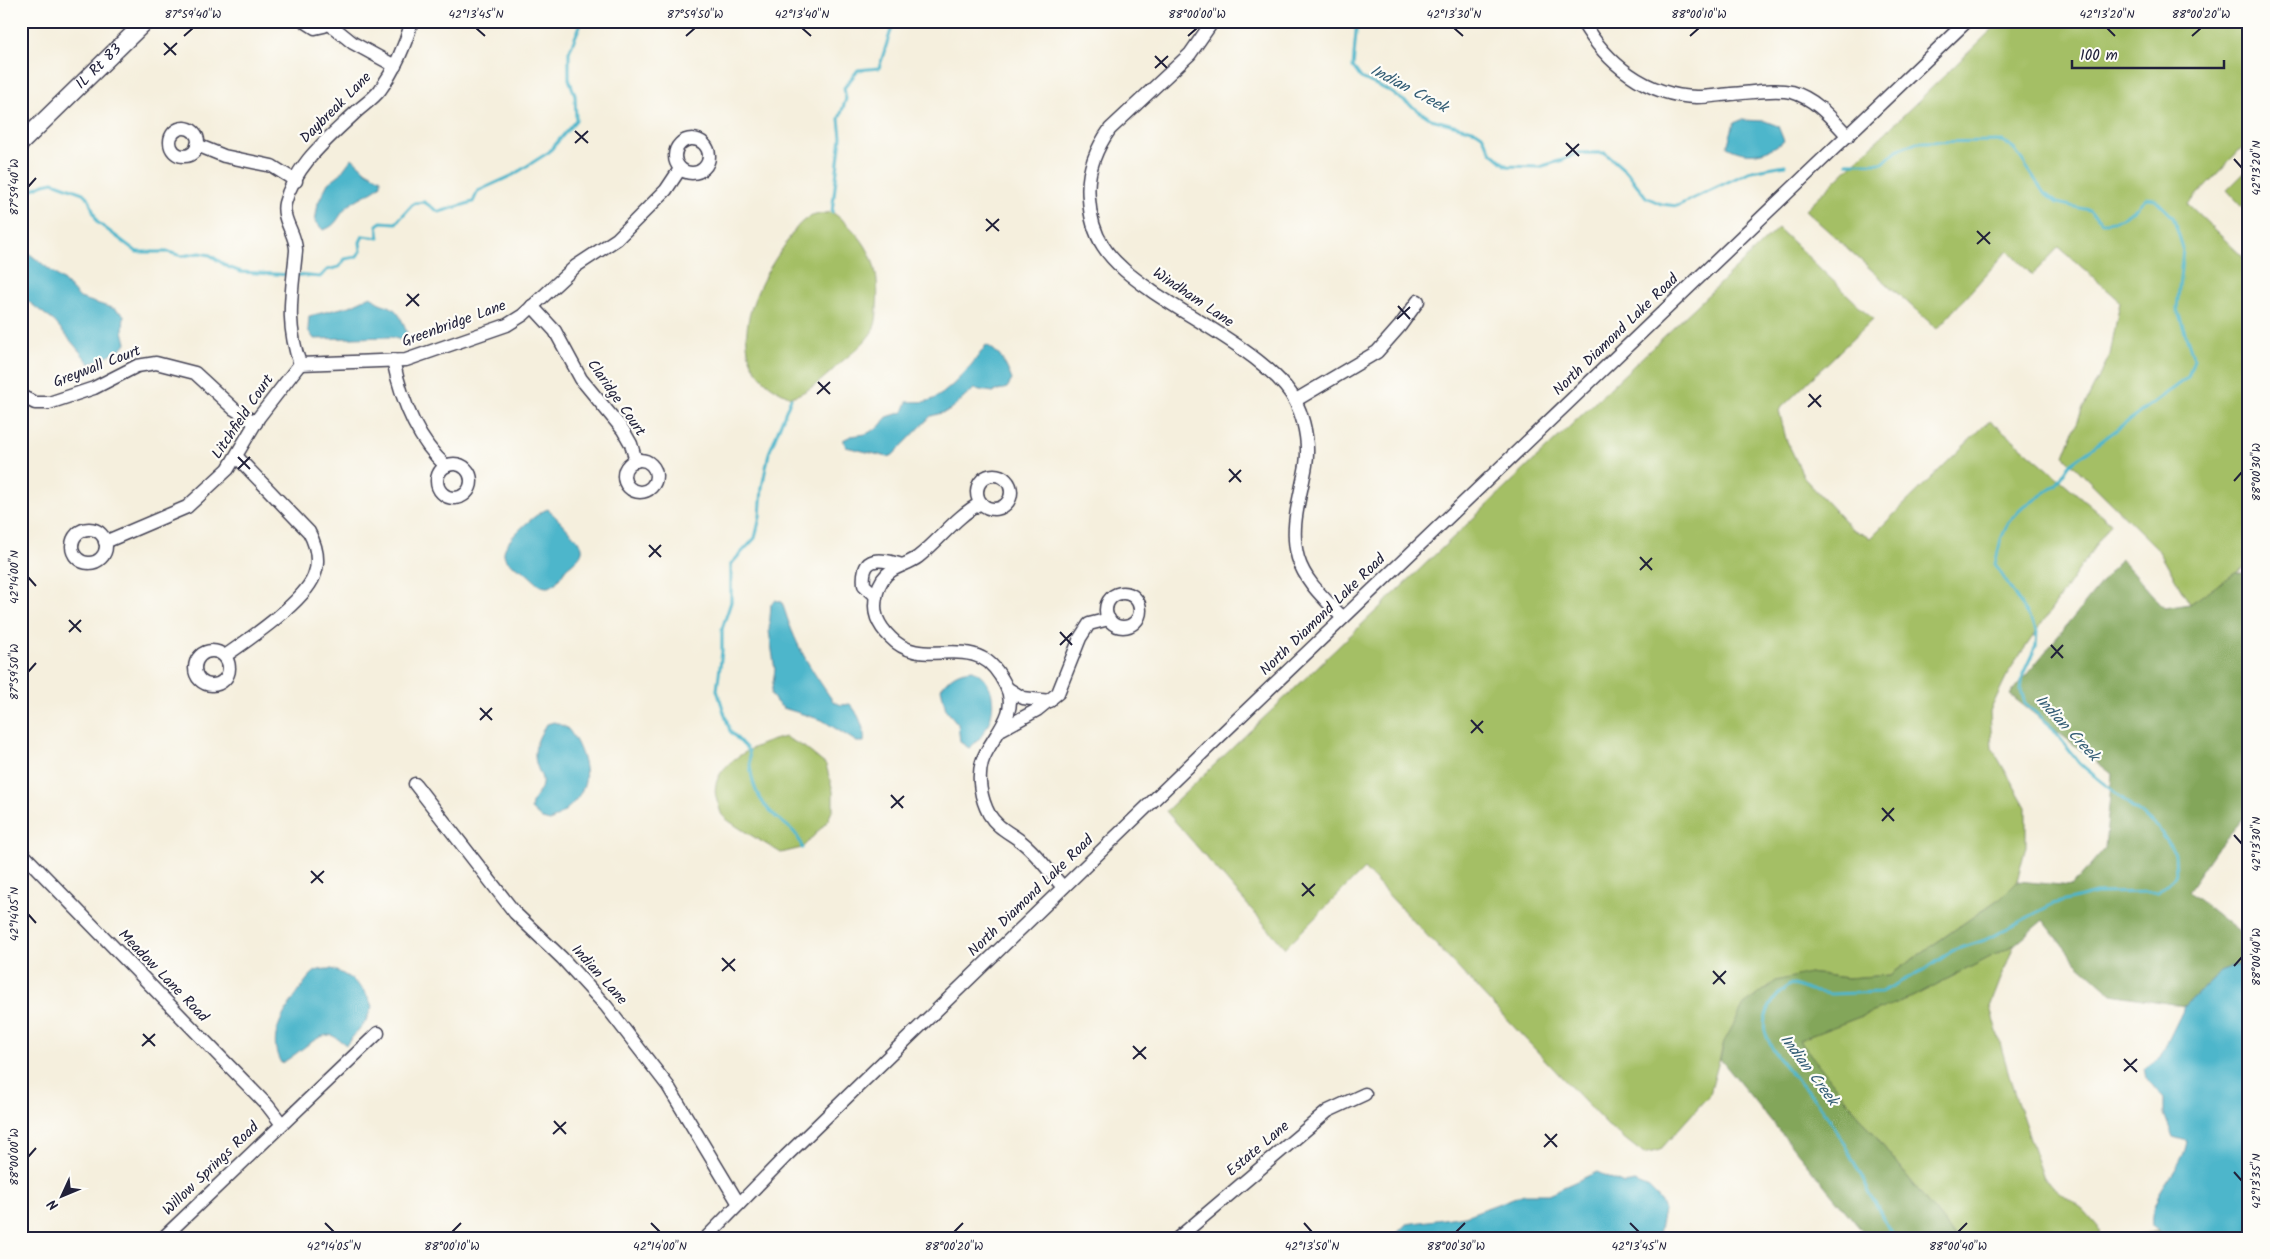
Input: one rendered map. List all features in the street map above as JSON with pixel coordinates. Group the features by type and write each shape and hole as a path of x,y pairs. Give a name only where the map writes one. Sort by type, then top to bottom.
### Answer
{"main road":[{"name":"IL Rt 83","path":"21,143 146,21"}],"street":[{"path":"304,21 314,28 327,22 353,43 395,66"},
{"name":"Daybreak Lane","path":"300,364 292,342 290,323 296,247 285,215 285,204 308,159 330,135 379,91 395,66 406,42 412,21"},
{"name":"Windham Lane","path":"1213,21 1190,54 1110,129 1101,141 1089,176 1090,218 1102,245 1112,258 1136,280 1262,365 1285,385 1296,400 1304,426 1306,463 1294,528 1295,546 1302,570 1309,581 1343,618"},
{"path":"1582,21 1594,42 1607,58 1626,72 1668,93 1697,97 1769,91 1790,92 1807,98 1821,107 1848,136"},
{"name":"North Diamond Lake Road","path":"706,1238 1063,888 1967,21"},
{"path":"197,145 224,156 272,166 296,181"},
{"name":"Greenbridge Lane","path":"300,364 406,360 507,325 532,306 576,266 617,239 666,190 680,169"},
{"path":"1296,400 1377,352 1400,326 1418,301"},
{"name":"Claridge Court","path":"532,306 555,331 581,379 623,430 631,444 636,461"},
{"path":"393,360 399,388 412,418 434,456 446,466"},
{"name":"Greywall Court","path":"21,396 35,402 49,403 94,388 137,366 156,363 195,373 234,409 256,423"},
{"name":"Litchfield Court","path":"105,542 187,507 228,469 256,423 300,364"},
{"path":"225,656 267,627 306,589 314,577 316,567 316,544 309,532 237,457"},
{"path":"981,503 967,510 918,557 889,572 876,596 875,611 880,626 902,648 916,652 971,654 983,658 993,667 1007,688 1010,699 1002,729 982,762 980,781 988,812 995,823 1023,843 1063,888"},
{"path":"876,596 864,585 862,572 868,564 884,559 902,566"},
{"path":"1002,729 1037,710 1058,693 1080,638 1089,624 1109,619"},
{"path":"1007,688 1023,698 1050,701"},
{"name":"Indian Lane","path":"415,784 515,913 562,958 606,1006 662,1078 739,1204"},
{"name":"Meadow Lane Road","path":"21,852 268,1106 281,1123"},
{"name":"Willow Springs Road","path":"162,1238 281,1123 304,1105 378,1032"},
{"name":"Estate Lane","path":"1178,1238 1328,1111 1365,1094"}],"green space":[{"path":"2001,21 2249,21 2249,140 2188,204 2249,263 2249,564 2190,604 2157,548 2064,456 2082,410 2110,355 2120,301 2059,247 2032,275 2008,250 1937,329 1805,210"},
{"path":"2249,168 2249,214 2227,190"},
{"path":"832,212 844,221 863,242 874,265 878,292 876,322 866,340 828,375 810,388 791,397 769,384 755,369 748,351 747,332 751,311 768,271 797,228 810,217"},
{"path":"1778,228 1873,319 1779,410 1786,439 1805,479 1852,529 1870,538 1990,420 2111,523 2009,671 1990,711 1992,748 2026,807 2026,846 2017,881 2000,898 1890,975 1847,978 1809,973 1724,1042 1710,1094 1660,1150 1644,1154 1607,1125 1364,869 1285,948 1166,811"},
{"path":"2121,559 2164,608 2190,604 2235,573 2249,573 2249,812 2216,850 2188,891 2249,940 2249,960 2220,972 2185,1006 2112,994 2076,962 2043,920 2014,945 1912,997 1799,1040 1956,1238 1868,1238 1720,1059 1724,1042 1744,1005 1776,981 1809,973 1847,978 1890,975 2000,898 2017,881 2072,886 2105,848 2112,774 2010,695"},
{"path":"785,737 804,747 826,765 833,791 833,809 827,822 802,848 781,853 726,819 722,815 717,801 715,788 719,777 726,767 736,758 761,744"},
{"path":"2014,945 1990,1007 2013,1089 2044,1179 2084,1211 2098,1227 2101,1238 1956,1238 1799,1040 1912,997"},
{"path":"2158,1231 2167,1238 2121,1238"}],"water":[{"path":"1741,120 1765,121 1778,126 1784,141 1763,152 1756,153 1742,153 1727,147 1734,123"},
{"path":"352,158 366,171 381,179 381,185 352,203 332,226 323,230 315,222 318,203 328,183 340,174"},
{"path":"21,247 64,281 80,298 115,309 124,315 123,331 126,343 121,349 90,364 55,322 21,296"},
{"path":"371,296 399,314 408,336 404,341 391,337 314,339 308,330 309,316 350,306"},
{"path":"986,345 999,355 1008,370 1012,380 1007,388 993,392 974,389 949,411 931,416 893,455 888,457 846,447 843,440 851,436 866,434 879,427 887,417 903,412 907,402 928,401 946,391 969,368"},
{"path":"548,509 578,540 581,544 582,552 566,568 555,584 545,587 510,563 504,554 508,542 514,535 536,516"},
{"path":"775,600 782,602 792,631 803,654 833,701 841,705 850,704 856,712 863,727 864,742 857,742 822,720 783,708 776,702 771,694 775,670 769,631 771,604"},
{"path":"973,670 983,677 989,686 992,708 990,720 985,730 969,748 960,742 958,724 946,710 941,688 955,675"},
{"path":"554,722 567,728 576,741 583,757 586,774 583,788 577,798 565,811 550,821 542,819 531,809 542,782 535,757 536,745 547,724"},
{"path":"2249,960 2249,1238 2167,1238 2152,1226 2152,1216 2157,1199 2182,1157 2187,1141 2173,1137 2164,1114 2164,1099 2147,1079 2145,1068 2160,1057 2185,1006 2220,972"},
{"path":"332,969 351,979 362,988 370,1000 372,1007 366,1021 346,1045 333,1036 327,1035 314,1040 281,1063 275,1044 279,1026 287,1008 313,973 318,970"},
{"path":"1597,1172 1624,1184 1635,1182 1649,1188 1660,1199 1664,1211 1658,1238 1392,1238 1406,1224 1465,1216 1524,1194 1548,1194"}],"waterway":[{"path":"297,275 320,277 327,270 339,267 345,259 356,257 361,251 360,242 363,236 379,238 377,225 381,222 396,223 414,203 424,202 439,212 473,202 478,191 513,175 549,152 576,120 575,95 569,79 569,52 582,21"},
{"path":"832,212 841,137 839,119 846,99 844,88 858,70 879,68 894,21"},
{"name":"Indian Creek","path":"1357,21 1353,67 1361,78 1389,91 1431,119 1476,131 1482,135 1491,152 1507,166 1539,167 1563,160 1577,153 1605,153 1627,172 1646,197 1661,204 1677,206 1751,171 1785,165"},
{"name":"Indian Creek","path":"1847,163 1883,163 1897,150 1917,142 2003,141 2016,151 2044,193 2057,203 2089,210 2102,222 2109,222 2126,216 2146,198 2155,199 2173,217 2183,248 2177,309 2194,359 2188,377 2069,465 2056,485 2020,510 2008,523 2001,539 1995,564 2037,630 2036,646 2023,674 2021,690 2025,704 2049,724 2079,763 2158,828 2175,853 2176,876 2158,892 2096,893 2053,904 1985,940 1952,951 1929,967 1881,992 1831,994 1810,991 1791,984 1780,992 1771,1004 1765,1018 1765,1031 1776,1054 1828,1117 1846,1146 1894,1238"},
{"path":"21,192 25,193 53,182 83,193 89,199 97,222 137,252 168,252 182,256 200,253 210,255 228,267 241,272 291,275"},
{"path":"791,398 769,453 762,487 760,517 755,538 731,564 731,602 722,629 722,651 717,690 730,731 749,751 750,768 756,791 775,816 797,835 802,848"}]}
